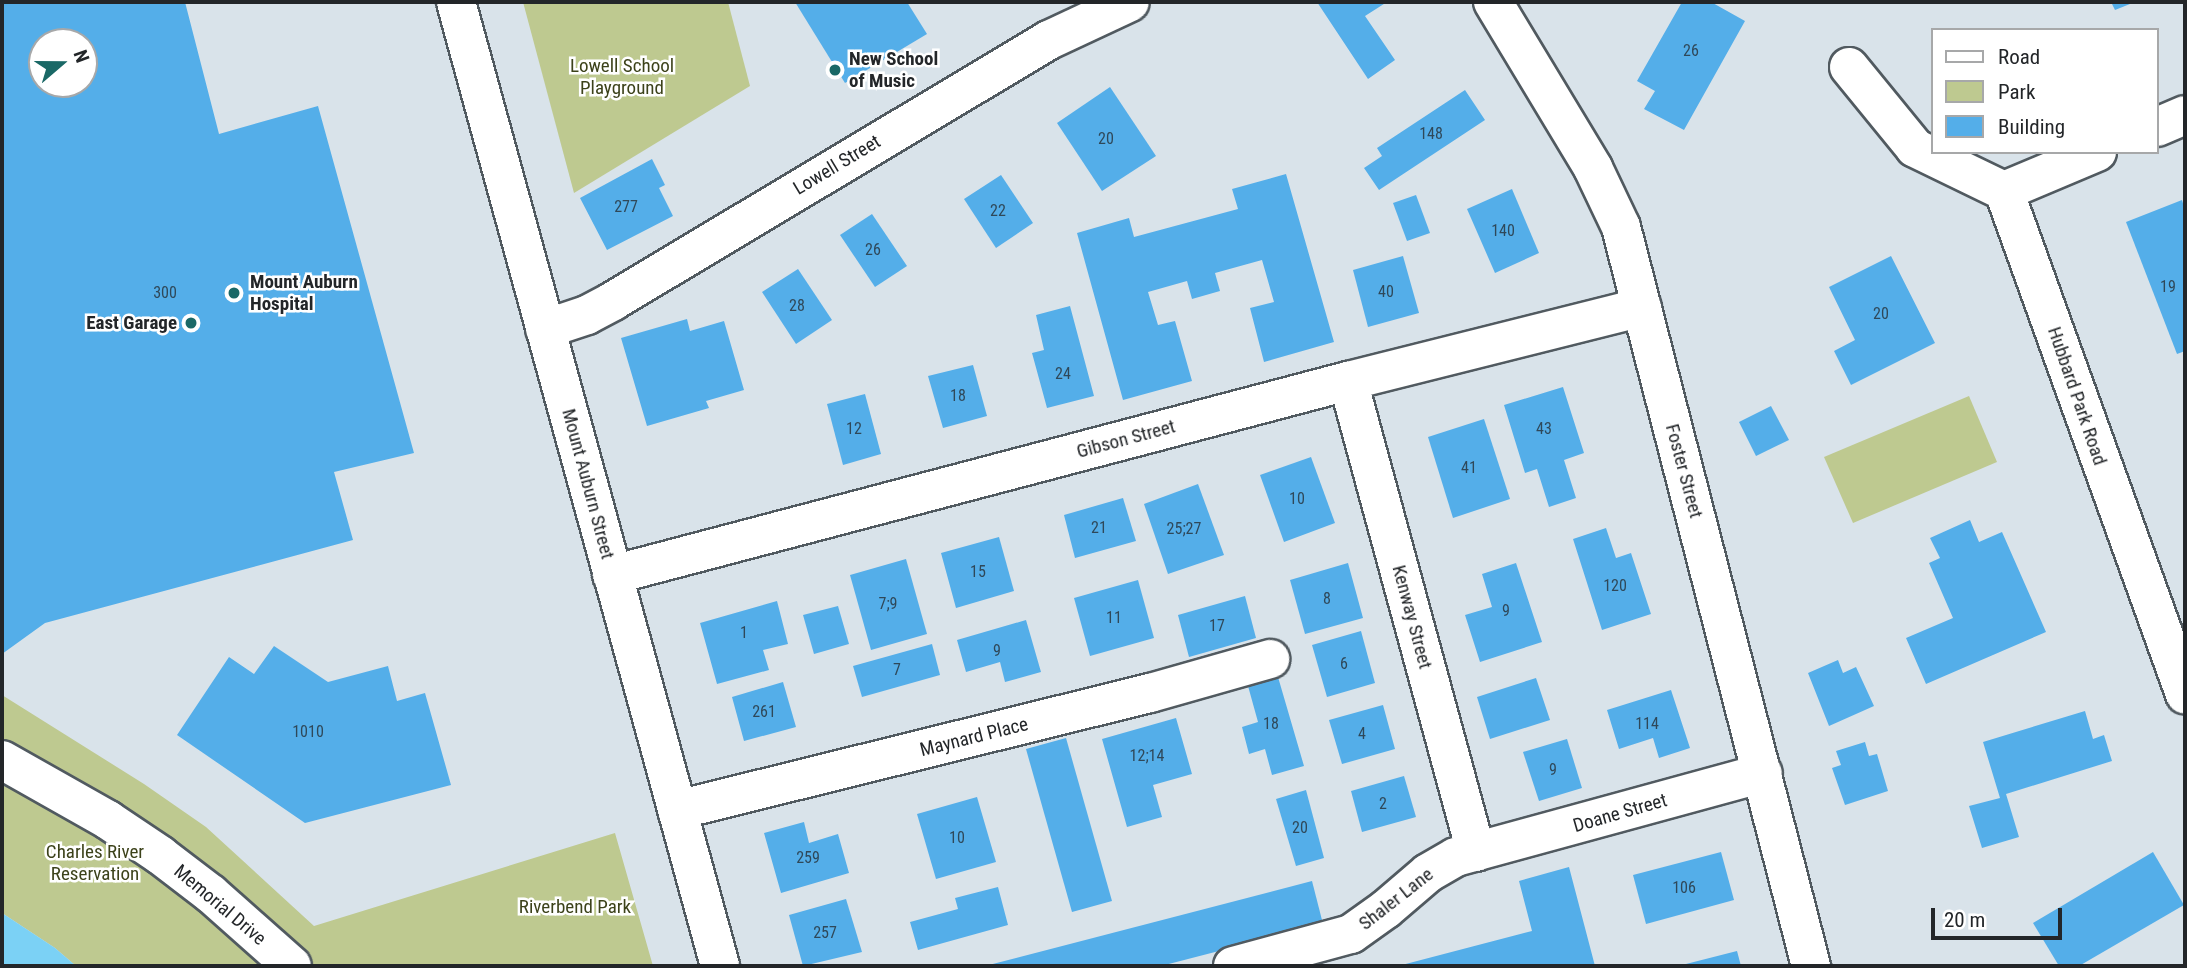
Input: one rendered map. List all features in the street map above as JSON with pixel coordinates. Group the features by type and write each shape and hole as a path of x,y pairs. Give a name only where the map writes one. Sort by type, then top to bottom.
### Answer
{"main road":[{"name":"Mount Auburn Street","path":"456,2 720,966"},
{"name":"Lowell Street","path":"545,329 603,307 1049,40 1130,2"},
{"name":"Foster Street","path":"1493,2 1614,208 1642,307 1811,966"},
{"path":"1849,67 1915,148 2004,191 2091,154"},
{"path":"2159,126 2185,115"},
{"name":"Hubbard Park Road","path":"2004,191 2185,694"},
{"name":"Gibson Street","path":"612,575 1348,381 1642,307"},
{"name":"Kenway Street","path":"1348,381 1476,852"},
{"name":"Maynard Place","path":"677,810 1150,693 1269,659"},
{"name":"Memorial Drive","path":"2,760 108,820 160,855 211,894 292,966"},
{"name":"Doane Street","path":"1476,852 1763,773"},
{"name":"Shaler Lane","path":"1233,966 1351,934 1442,863 1476,852"}],"green space":[{"name":"Lowell School Playground","path":"523,2 728,2 750,86 574,193"},
{"path":"1969,396 1997,462 1853,523 1824,457"},
{"name":"Charles River Reservation","path":"2,695 144,784 206,827 314,926 615,833 653,966 76,966 55,948 2,913"}],"water":[{"path":"2,913 55,948 76,966 2,966"}],"building":[{"name":"Mount Auburn Hospital","path":"2,2 185,2 219,134 318,106 414,453 334,472 353,540 45,623 2,654"},
{"path":"795,2 907,2 927,34 845,83"},
{"path":"1317,2 1387,2 1365,16 1395,60 1368,79"},
{"path":"1682,2 1711,2 1745,21 1684,130 1644,109 1655,91 1637,81"},
{"path":"2111,2 2135,2 2115,10"},
{"path":"1110,87 1156,156 1102,191 1057,123"},
{"path":"1465,90 1485,120 1379,190 1364,168 1382,156 1377,148"},
{"path":"652,159 665,185 659,188 673,216 607,250 580,198"},
{"path":"1286,174 1334,342 1264,362 1250,308 1274,302 1262,260 1215,273 1220,291 1192,299 1187,281 1148,292 1158,325 1175,321 1192,381 1123,400 1077,233 1129,218 1134,237 1238,209 1232,189"},
{"path":"1001,175 1033,223 996,248 964,199"},
{"path":"1512,189 1539,253 1495,273 1467,209"},
{"path":"1416,195 1430,233 1407,241 1393,203"},
{"path":"2182,200 2185,210 2185,351 2177,354 2126,222"},
{"path":"872,214 907,266 875,287 840,235"},
{"path":"1403,256 1419,313 1368,327 1353,270"},
{"path":"1891,256 1935,343 1851,385 1834,351 1855,340 1829,287"},
{"path":"798,269 832,320 796,344 762,292"},
{"path":"1070,306 1094,396 1047,408 1032,353 1044,350 1036,315"},
{"path":"687,319 690,331 724,321 744,390 706,401 709,408 647,426 621,338"},
{"path":"973,365 987,416 943,428 928,376"},
{"path":"1563,387 1584,453 1564,460 1576,498 1549,507 1537,469 1525,473 1504,405"},
{"path":"865,394 881,454 843,465 827,404"},
{"path":"1771,406 1789,440 1756,456 1739,422"},
{"path":"1484,419 1510,499 1453,518 1428,437"},
{"path":"1311,457 1335,523 1284,542 1260,475"},
{"path":"1198,484 1224,555 1168,574 1144,504"},
{"path":"1123,498 1136,541 1075,558 1064,515"},
{"path":"1970,520 1979,542 2002,532 2046,632 1926,684 1906,638 1953,618 1929,563 1940,558 1930,538"},
{"path":"1606,528 1616,558 1631,553 1651,614 1602,630 1573,539"},
{"path":"999,537 1014,591 956,608 941,553"},
{"path":"906,559 927,634 871,650 850,575"},
{"path":"1348,563 1363,618 1305,634 1290,580"},
{"path":"1516,563 1542,642 1480,662 1465,615 1492,607 1482,574"},
{"path":"1138,580 1154,638 1090,656 1074,598"},
{"path":"1245,596 1256,638 1189,657 1178,615"},
{"path":"777,601 788,644 763,650 769,670 717,684 700,623"},
{"path":"838,606 849,644 814,654 803,615"},
{"path":"1026,620 1041,672 1005,682 1000,662 966,672 957,640"},
{"path":"1361,631 1375,683 1327,697 1312,645"},
{"path":"932,644 940,675 862,697 853,666"},
{"path":"274,646 328,682 388,666 397,701 425,693 451,785 305,823 177,735 229,657 254,674"},
{"path":"1838,660 1843,673 1856,667 1874,706 1829,726 1808,673"},
{"path":"1278,677 1304,766 1272,775 1265,749 1249,754 1242,727 1258,722 1248,686"},
{"path":"1536,678 1550,720 1490,739 1477,697"},
{"path":"783,682 796,727 744,741 732,697"},
{"path":"1671,690 1690,748 1659,758 1653,738 1619,749 1607,710"},
{"path":"1383,705 1395,749 1342,764 1329,720"},
{"path":"2085,711 2093,739 2104,735 2112,761 2006,794 2019,837 1982,848 1969,806 2000,798 1983,742"},
{"path":"1176,718 1192,774 1153,785 1162,817 1127,827 1102,739"},
{"path":"1066,738 1112,901 1072,912 1026,749"},
{"path":"1567,739 1582,788 1539,801 1523,752"},
{"path":"1865,742 1869,756 1877,754 1888,791 1845,805 1832,768 1841,765 1836,751"},
{"path":"1404,776 1416,817 1362,832 1351,791"},
{"path":"1306,790 1324,858 1296,866 1276,799"},
{"path":"977,797 996,862 936,879 917,814"},
{"path":"804,822 809,843 838,834 849,873 781,893 764,833"},
{"path":"1721,852 1734,900 1646,924 1633,875"},
{"path":"2153,852 2184,905 2079,966 2059,966 2033,923"},
{"path":"1569,867 1595,966 1398,966 1532,931 1519,881"},
{"path":"1312,881 1323,924 1161,966 985,966"},
{"path":"998,887 1008,925 918,950 910,922 958,909 955,898"},
{"path":"846,899 862,952 803,966 789,915"},
{"path":"1737,951 1741,966 1682,966 1682,965"}],"place":[{"name":"New School of Music","path":"835,70"},
{"name":"Mount Auburn Hospital","path":"234,293"},
{"name":"East Garage","path":"191,323"}],"park label":[{"name":"Riverbend Park","path":"575,907"}]}
